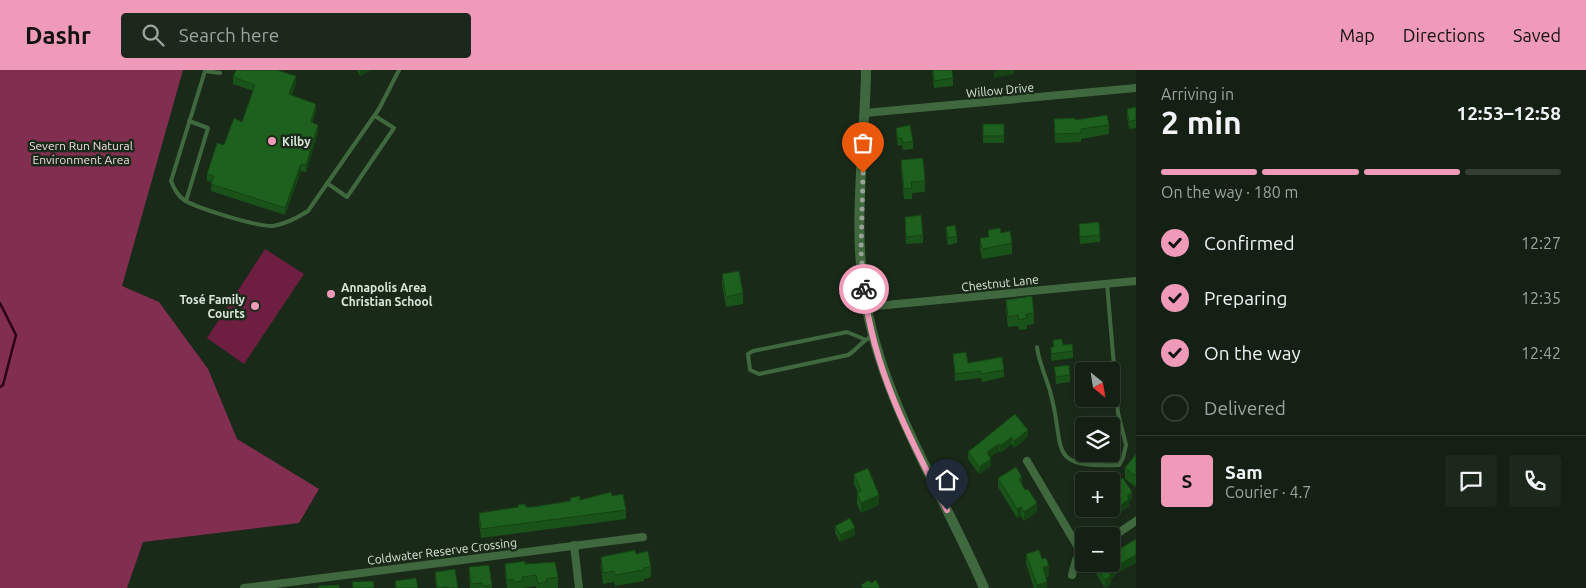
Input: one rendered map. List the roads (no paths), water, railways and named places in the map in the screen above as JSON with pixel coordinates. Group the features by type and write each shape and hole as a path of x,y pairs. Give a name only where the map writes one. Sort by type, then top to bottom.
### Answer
{"street":[{"path":"866,70 861,251 868,338 909,435 965,544 984,588"},
{"name":"Willow Drive","path":"865,114 1136,88"},
{"name":"Chestnut Lane","path":"866,307 1136,281"},
{"path":"1027,461 1075,540"},
{"path":"1120,532 1136,521"},
{"name":"Coldwater Reserve Crossing","path":"244,588 643,537"},
{"path":"574,545 580,588"},
{"path":"1072,575 1075,564"}],"lane":[{"path":"220,73 204,71 171,181 174,190 186,201 258,225 272,226 296,219 308,211 375,116 398,70"},
{"path":"328,183 348,197 394,128 375,116"},
{"path":"186,201 208,128 189,121"},
{"path":"1037,347 1038,362 1051,394 1060,449 1069,459 1076,463 1119,465 1126,445 1118,413 1107,284"},
{"path":"847,332 868,338 848,355 759,374 750,370 747,359 748,354 753,351 847,332"}],"waterway":[{"path":"0,303 16,335 3,385 0,387"}],"place":[{"name":"Kilby","path":"272,141"},
{"name":"Annapolis Area Christian School","path":"331,294"},
{"name":"Tosé Family Courts","path":"255,306"}],"park label":[{"name":"Severn Run Natural Environment Area","path":"81,152"}]}
